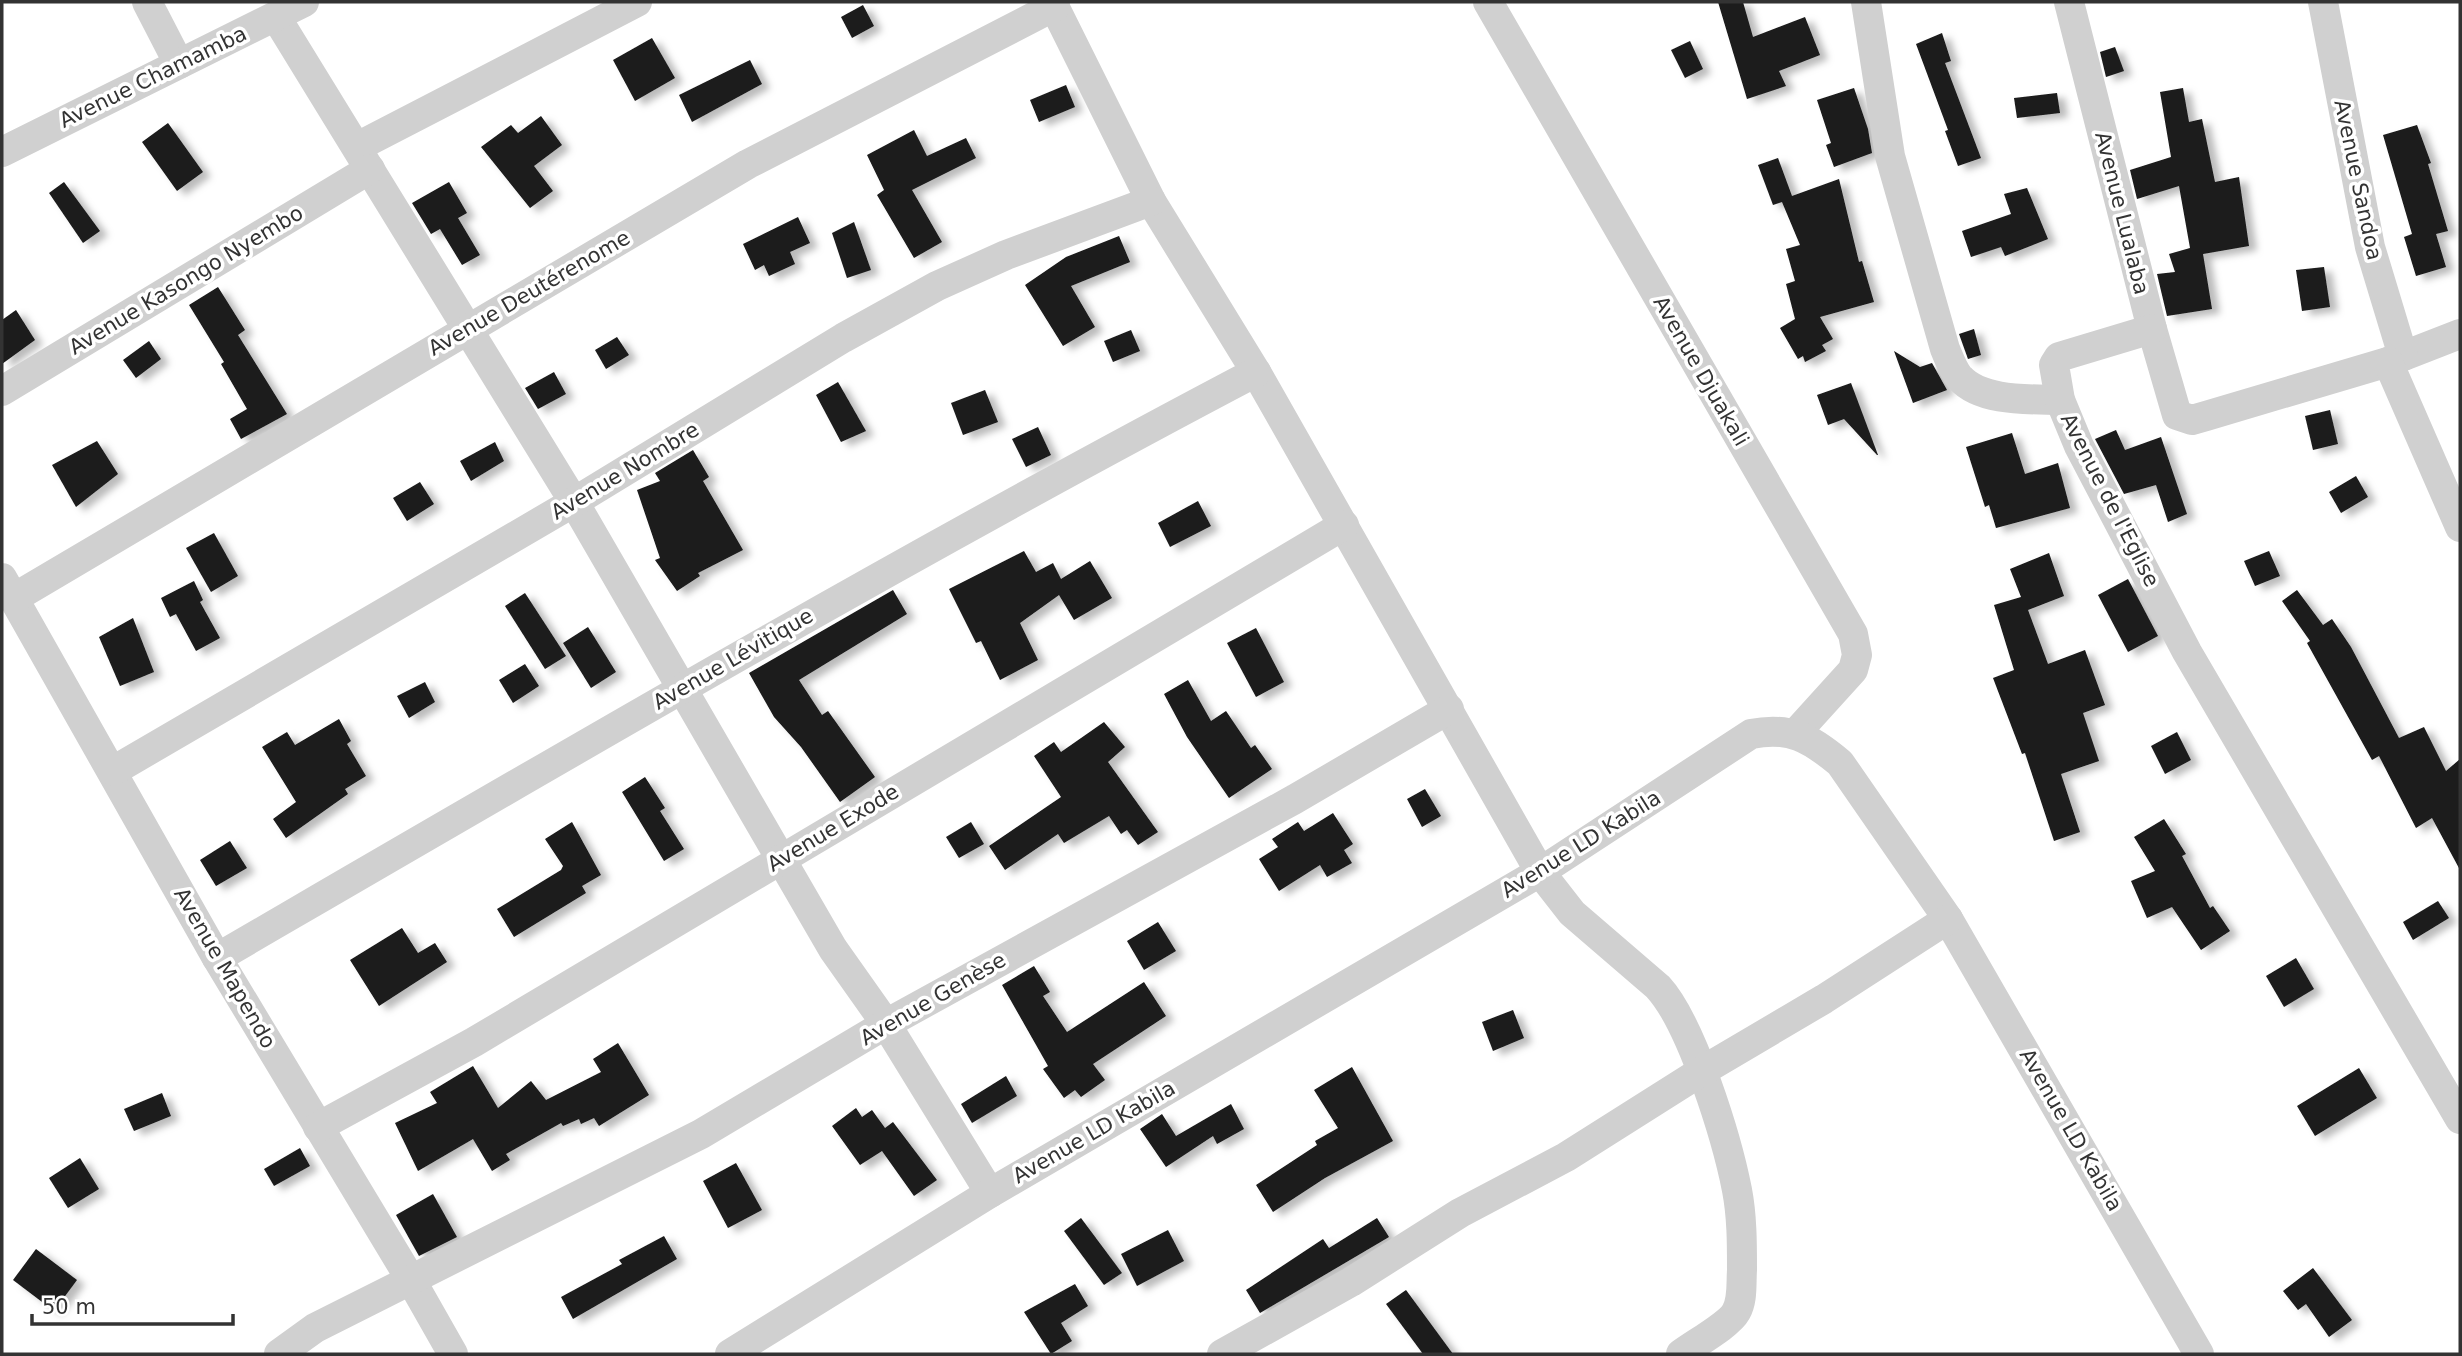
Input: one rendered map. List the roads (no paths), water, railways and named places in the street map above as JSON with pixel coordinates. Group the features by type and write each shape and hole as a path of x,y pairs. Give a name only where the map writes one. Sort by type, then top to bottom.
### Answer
{"street":[{"path":"147,2 179,64"},
{"name":"Avenue Chamamba","path":"2,152 304,2"},
{"name":"Avenue Kasongo Nyembo","path":"2,391 363,158 637,2"},
{"name":"Avenue Djuakali","path":"1488,2 1853,634 1857,655 1853,670 1795,734"},
{"path":"1866,2 1890,156 1945,349 1959,378 1975,390 1988,393 2015,398 2060,400"},
{"name":"Avenue Lualaba","path":"2069,2 2152,329 2177,415 2184,418 2206,416 2395,359"},
{"name":"Avenue Sandoa","path":"2323,2 2370,247 2395,359 2460,527"},
{"path":"1054,4 1151,201 1256,372 1541,872 1572,913 1668,997 1702,1071 1737,1189 1742,1237 1741,1297 1735,1314 1681,1354"},
{"name":"Avenue Deutérenome","path":"8,588 468,328 748,164 1054,4"},
{"path":"276,17 574,502 683,687 779,860 833,949 886,1024 989,1193"},
{"name":"Avenue Nombre","path":"113,771 574,502 843,338 937,286 1006,255 1151,201"},
{"name":"Avenue de l'Eglise","path":"2152,329 2059,357 2054,365 2060,400 2079,446 2187,652 2460,1119"},
{"path":"2395,359 2460,334"},
{"name":"Avenue Lévitique","path":"217,958 683,687 1014,501 1256,372"},
{"name":"Avenue Exode","path":"318,1126 474,1042 1344,525"},
{"name":"Avenue Mapendo","path":"8,588 217,958 453,1354"},
{"name":"Avenue Genèse","path":"279,1354 316,1328 701,1134 886,1024 1295,799 1449,709"},
{"name":"Avenue LD Kabila","path":"730,1354 989,1193 1541,872 1751,734 1772,730 1795,734 1818,744 1840,763 1948,919 2199,1354"},
{"path":"1222,1354 1351,1282 1460,1213 1566,1157 1702,1071 1824,999 1948,919"}]}
